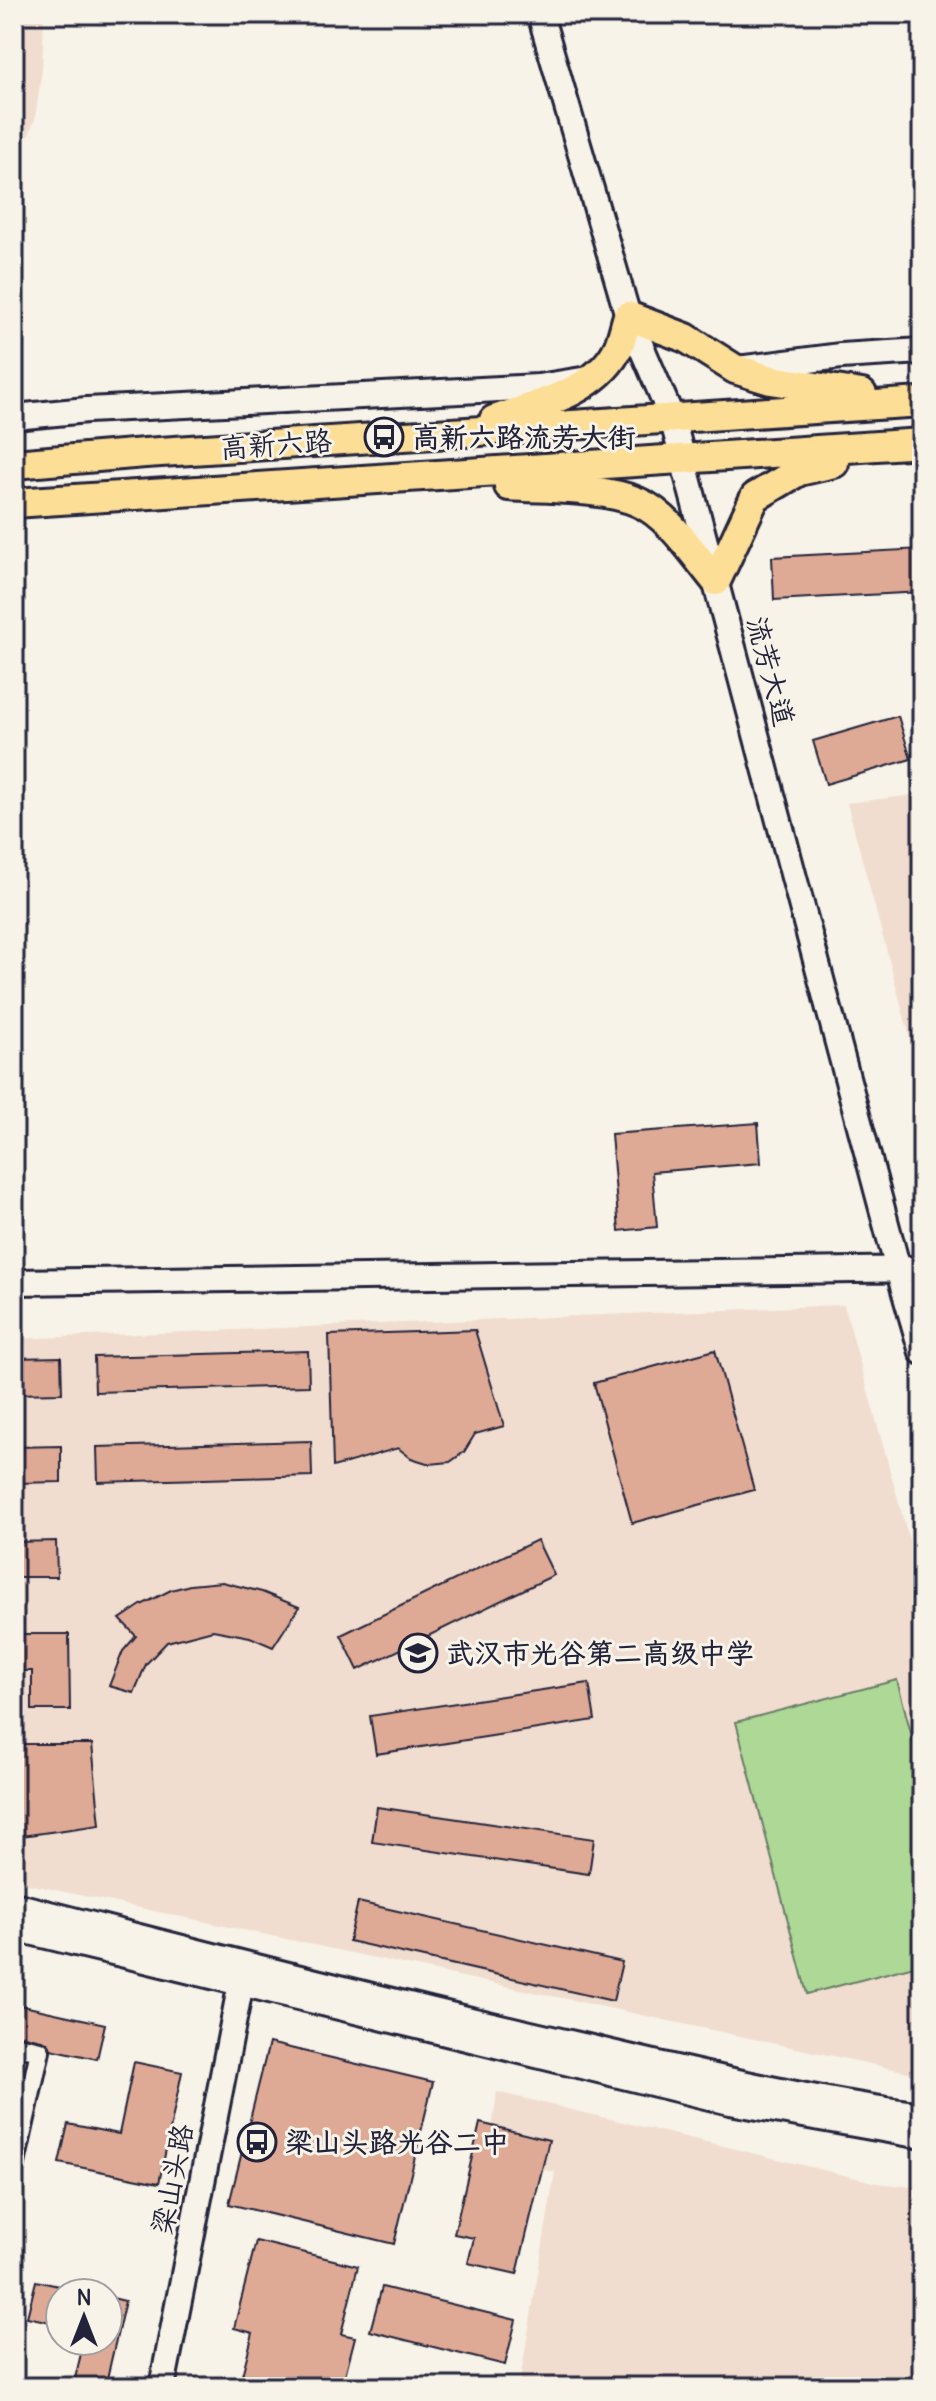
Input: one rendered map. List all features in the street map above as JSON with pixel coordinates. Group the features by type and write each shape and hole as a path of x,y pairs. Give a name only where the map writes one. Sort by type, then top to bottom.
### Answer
{"main road":[{"name":"流芳大道","path":"540,14 628,316 672,418 910,1269 922,1352"},
{"path":"462,432 559,396 596,378 617,351 628,316 686,338 735,369 771,380 918,402"},
{"path":"735,369 841,356 922,351"},
{"path":"14,417 87,410 538,387 596,378"},
{"name":"高新六路","path":"14,464 918,402"},
{"path":"404,478 597,492 639,502 663,519 716,581 755,497 799,471 917,444"},
{"name":"高新六路","path":"14,503 917,444"},
{"path":"14,1282 910,1269"},
{"path":"14,1905 519,2032 703,2074 875,2109 922,2115"},
{"path":"14,1928 730,2102 922,2136"},
{"name":"梁山头路","path":"162,2387 241,1983"}],"street":[{"path":"14,2045 40,2051 14,2168"}],"shaded area":[{"path":"14,14 44,14 44,17 42,69 35,119 14,173"},
{"path":"922,794 922,1083 847,803"},
{"path":"844,1305 922,1586 922,2075 14,1881 14,1339"},
{"path":"497,2092 877,2183 922,2188 922,2387 519,2387 555,2172 488,2159"}],"green space":[{"path":"897,1680 922,1775 922,1964 807,1994 736,1722"}],"building":[{"path":"922,549 922,592 774,600 772,557"},
{"path":"898,716 911,759 826,784 813,741"},
{"path":"758,1123 761,1163 652,1172 657,1227 619,1231 611,1134"},
{"path":"475,1330 504,1426 475,1434 464,1452 450,1462 430,1464 411,1458 398,1448 333,1467 329,1335"},
{"path":"715,1350 754,1490 632,1523 594,1383"},
{"path":"308,1351 309,1386 95,1392 94,1357"},
{"path":"61,1357 62,1393 14,1394 14,1358"},
{"path":"311,1441 312,1476 98,1482 97,1447"},
{"path":"61,1446 61,1482 14,1483 14,1447"},
{"path":"537,1540 554,1575 358,1670 341,1635"},
{"path":"56,1541 57,1577 14,1577 14,1542"},
{"path":"222,1582 262,1592 299,1607 273,1647 250,1637 213,1630 167,1642 146,1664 134,1693 109,1686 123,1651 136,1636 120,1619 171,1590"},
{"path":"14,1634 69,1634 70,1710 32,1710 32,1671 14,1671"},
{"path":"589,1683 595,1720 376,1754 370,1716"},
{"path":"14,1744 92,1744 100,1825 14,1837"},
{"path":"377,1807 594,1839 589,1874 372,1842"},
{"path":"358,1902 622,1962 613,2001 349,1941"},
{"path":"14,2004 105,2024 97,2059 14,2041"},
{"path":"269,2043 433,2082 394,2244 229,2204"},
{"path":"134,2062 182,2072 159,2183 59,2163 68,2124 119,2134"},
{"path":"480,2123 549,2140 517,2274 468,2263 474,2238 454,2234"},
{"path":"256,2241 358,2266 341,2334 355,2337 342,2387 239,2387 253,2333 234,2328"},
{"path":"36,2281 44,2283 44,2321 27,2317"},
{"path":"382,2287 516,2320 505,2365 370,2331"},
{"path":"80,2357 112,2357 105,2387 73,2387"}],"place":[{"name":"高新六路流芳大街","path":"384,437"},
{"name":"武汉市光谷第二高级中学","path":"418,1653"},
{"name":"梁山头路光谷二中","path":"257,2142"}]}
